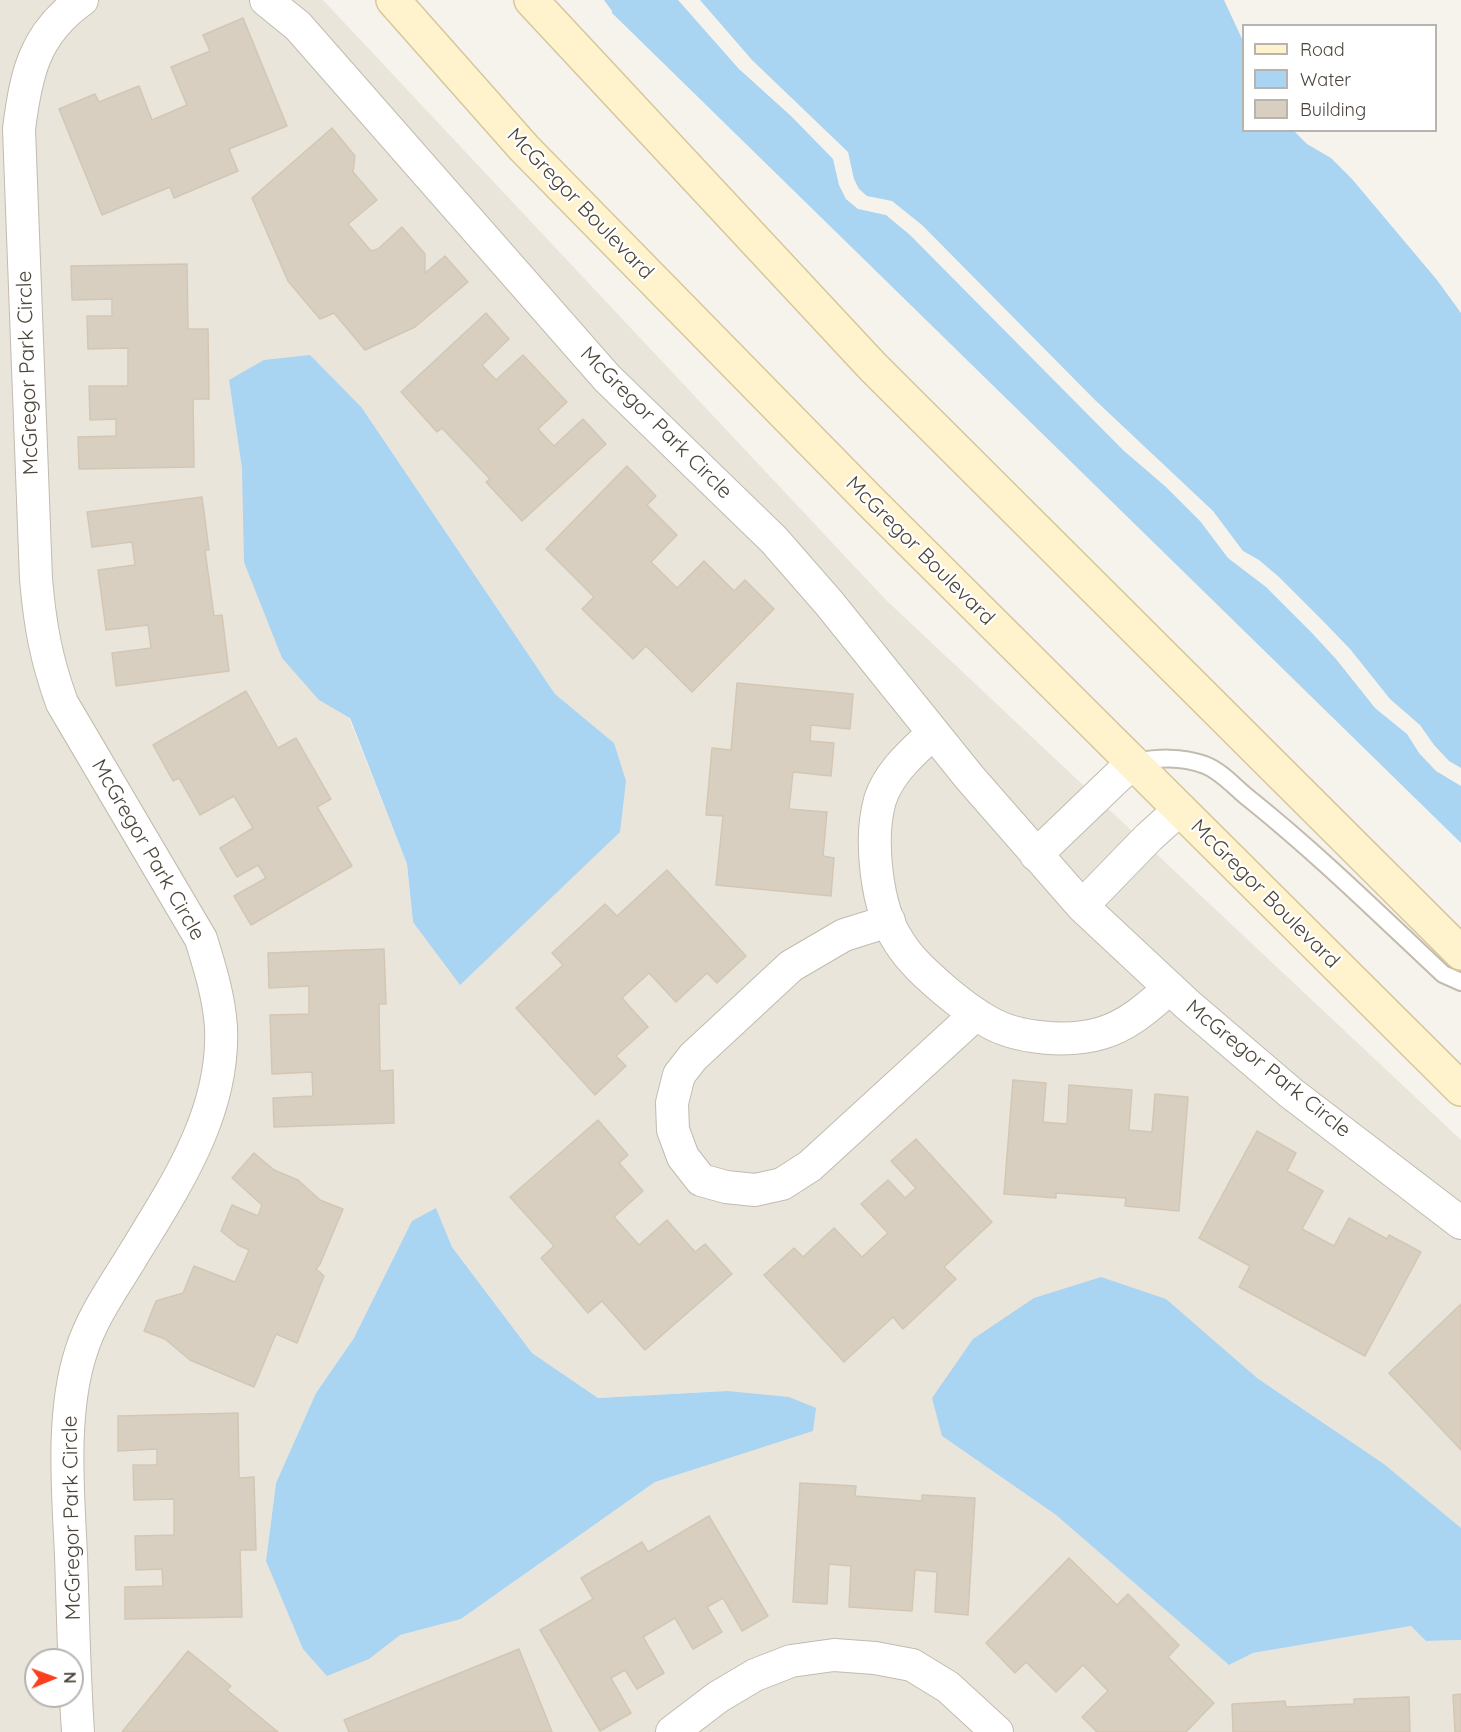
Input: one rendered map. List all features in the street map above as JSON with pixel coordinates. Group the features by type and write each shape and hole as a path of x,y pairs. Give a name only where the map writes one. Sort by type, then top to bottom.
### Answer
{"main road":[{"name":"McGregor Boulevard","path":"393,0 524,148 871,502 1461,1089"},
{"path":"531,0 873,368 1461,953"}],"street":[{"name":"McGregor Park Circle","path":"78,1732 68,1474 72,1392 80,1352 99,1311 174,1188 194,1149 210,1109 220,1064 221,1027 214,982 201,939 62,703 50,667 40,624 36,579 19,129 24,88 38,47 65,12 82,0"},
{"name":"McGregor Park Circle","path":"266,0 298,26 607,378 774,540 830,603 933,733 1082,906 1170,988 1291,1093 1461,1223"},
{"path":"933,733 897,767 880,800 876,827 875,867 885,910 898,941 926,975 988,1022 1025,1035 1065,1039 1101,1034 1127,1023 1170,988"},
{"path":"1036,855 1132,762"},
{"path":"1082,906 1148,838 1180,809"},
{"path":"889,921 844,935 790,966 686,1066 680,1075 672,1103 673,1130 683,1157 701,1180 726,1187 755,1190 782,1184 810,1166 976,1014"},
{"path":"672,1732 718,1697 755,1675 791,1661 834,1655 875,1658 912,1665 948,1686 997,1732"}],"lane":[{"path":"1132,762 1168,758 1190,760 1208,766 1298,838 1443,974 1461,982"}],"shaded area":[{"path":"0,0 323,0 886,600 1461,1140 1461,1528 1384,1464 1257,1378 942,1436 1056,1515 1229,1665 1253,1653 1411,1626 1426,1641 1461,1640 1461,1732 0,1732","holes":["229,380 362,408 555,694 614,743 413,922 407,864 349,718 242,469","436,1208 452,1247 532,1353 598,1398 727,1391 812,1431 655,1482 461,1619 400,1635 266,1561 276,1483 316,1393 354,1338"]}],"water":[{"path":"604,0 678,0 739,69 791,116 833,159 839,185 846,199 858,209 886,215 910,235 1123,450 1166,487 1200,521 1228,558 1266,587 1311,632 1375,708 1407,734 1419,753 1436,771 1461,786 1461,843 612,13"},
{"path":"700,0 1224,0 1242,39 1242,132 1295,132 1307,144 1331,158 1352,179 1437,280 1461,313 1461,768 1449,761 1420,725 1390,699 1350,649 1324,622 1279,577 1259,560 1243,551 1213,511 1095,400 922,225 892,201 867,196 859,189 854,179 848,152 752,60"},
{"path":"310,355 362,408 555,694 614,743 626,781 620,832 460,985 413,922 407,864 350,718 319,700 282,658 244,562 242,469 229,380 264,360"},
{"path":"436,1208 452,1247 532,1353 598,1398 727,1391 789,1397 816,1408 813,1431 655,1482 461,1619 400,1635 369,1659 327,1676 303,1649 266,1561 276,1483 316,1393 354,1338 412,1221"},
{"path":"1101,1277 1166,1299 1257,1378 1384,1464 1461,1528 1461,1640 1426,1641 1411,1626 1253,1653 1229,1665 1056,1515 942,1436 932,1398 973,1339 1034,1298"}],"building":[{"path":"243,18 287,126 229,149 238,171 174,198 170,187 102,215 59,109 95,94 99,102 139,86 152,120 187,105 171,67 210,51 203,35"},
{"path":"332,128 355,156 353,172 377,200 348,224 371,251 378,249 402,227 425,254 425,273 445,256 468,282 415,327 365,350 334,313 320,319 288,281 252,198"},
{"path":"187,264 188,329 208,329 209,399 193,399 194,467 79,469 78,437 116,436 116,419 90,420 89,386 128,386 128,348 88,349 87,316 112,316 112,299 72,300 71,266"},
{"path":"486,313 509,339 482,365 496,380 523,355 567,402 538,429 554,446 583,419 606,444 522,521 486,482 490,479 442,428 437,432 401,392"},
{"path":"627,466 656,496 647,505 677,535 651,562 677,588 704,561 734,591 745,580 774,609 692,692 646,646 633,659 582,609 594,597 546,549"},
{"path":"202,497 209,550 205,550 214,616 222,615 229,671 116,686 112,653 151,648 148,625 106,630 98,570 135,565 132,542 92,547 87,512"},
{"path":"737,683 853,694 850,729 811,725 810,741 834,743 831,776 793,772 789,809 827,812 823,856 834,858 831,896 716,885 723,816 706,815 712,748 731,750"},
{"path":"246,691 278,748 296,738 331,799 317,807 352,866 251,925 234,896 266,878 258,865 237,877 220,848 253,828 234,796 200,815 179,778 173,781 153,745"},
{"path":"667,870 746,956 717,983 707,973 676,1002 649,973 622,998 648,1027 616,1056 626,1066 595,1095 516,1008 563,965 552,953 605,904 617,916"},
{"path":"384,949 386,1004 379,1004 380,1071 393,1070 394,1123 274,1127 273,1098 313,1096 312,1072 272,1074 270,1015 309,1014 309,986 269,988 268,953"},
{"path":"1013,1080 1046,1083 1043,1122 1067,1124 1069,1085 1132,1090 1129,1130 1152,1132 1155,1094 1188,1097 1179,1211 1125,1206 1126,1198 1056,1193 1056,1198 1004,1194"},
{"path":"598,1120 628,1155 619,1163 643,1191 614,1217 639,1245 667,1220 695,1252 705,1244 732,1274 645,1350 602,1301 588,1313 541,1258 554,1246 510,1197"},
{"path":"1257,1131 1296,1153 1287,1171 1323,1191 1302,1229 1334,1246 1349,1218 1387,1239 1389,1235 1421,1252 1365,1356 1239,1287 1250,1266 1199,1238"},
{"path":"916,1139 992,1222 944,1267 956,1279 903,1329 893,1317 844,1362 764,1275 794,1248 803,1257 834,1228 862,1257 888,1233 861,1204 888,1180 905,1198 916,1188 891,1161"},
{"path":"254,1153 274,1170 298,1180 320,1200 343,1209 316,1269 324,1276 297,1343 276,1334 254,1387 190,1360 165,1339 144,1331 156,1301 183,1293 194,1266 235,1282 249,1250 238,1245 221,1231 232,1205 258,1216 262,1205 232,1178"},
{"path":"1461,1304 1461,1450 1389,1373"},
{"path":"238,1413 239,1478 254,1477 256,1550 240,1550 242,1617 125,1619 125,1587 163,1586 162,1569 136,1570 135,1536 174,1535 174,1499 134,1500 133,1465 157,1465 157,1449 118,1451 118,1416"},
{"path":"800,1483 856,1486 855,1496 922,1501 922,1495 975,1498 968,1615 935,1612 937,1572 915,1570 912,1611 849,1607 851,1566 829,1564 827,1604 793,1602"},
{"path":"709,1516 768,1616 742,1631 723,1598 707,1607 722,1632 693,1649 675,1618 643,1637 664,1673 637,1689 625,1670 611,1678 631,1713 600,1731 540,1630 593,1599 581,1578 642,1542 648,1552"},
{"path":"1069,1558 1117,1605 1128,1594 1179,1645 1168,1657 1214,1703 1186,1732 1097,1732 1082,1717 1108,1691 1083,1665 1056,1692 1026,1662 1015,1673 986,1643"},
{"path":"519,1649 552,1732 349,1732 344,1720"},
{"path":"188,1651 231,1686 227,1690 278,1732 122,1732"},
{"path":"1461,1694 1461,1732 1455,1732 1453,1695"},
{"path":"1409,1697 1410,1732 1233,1732 1232,1704 1285,1701 1286,1707 1354,1704 1354,1699"}]}
